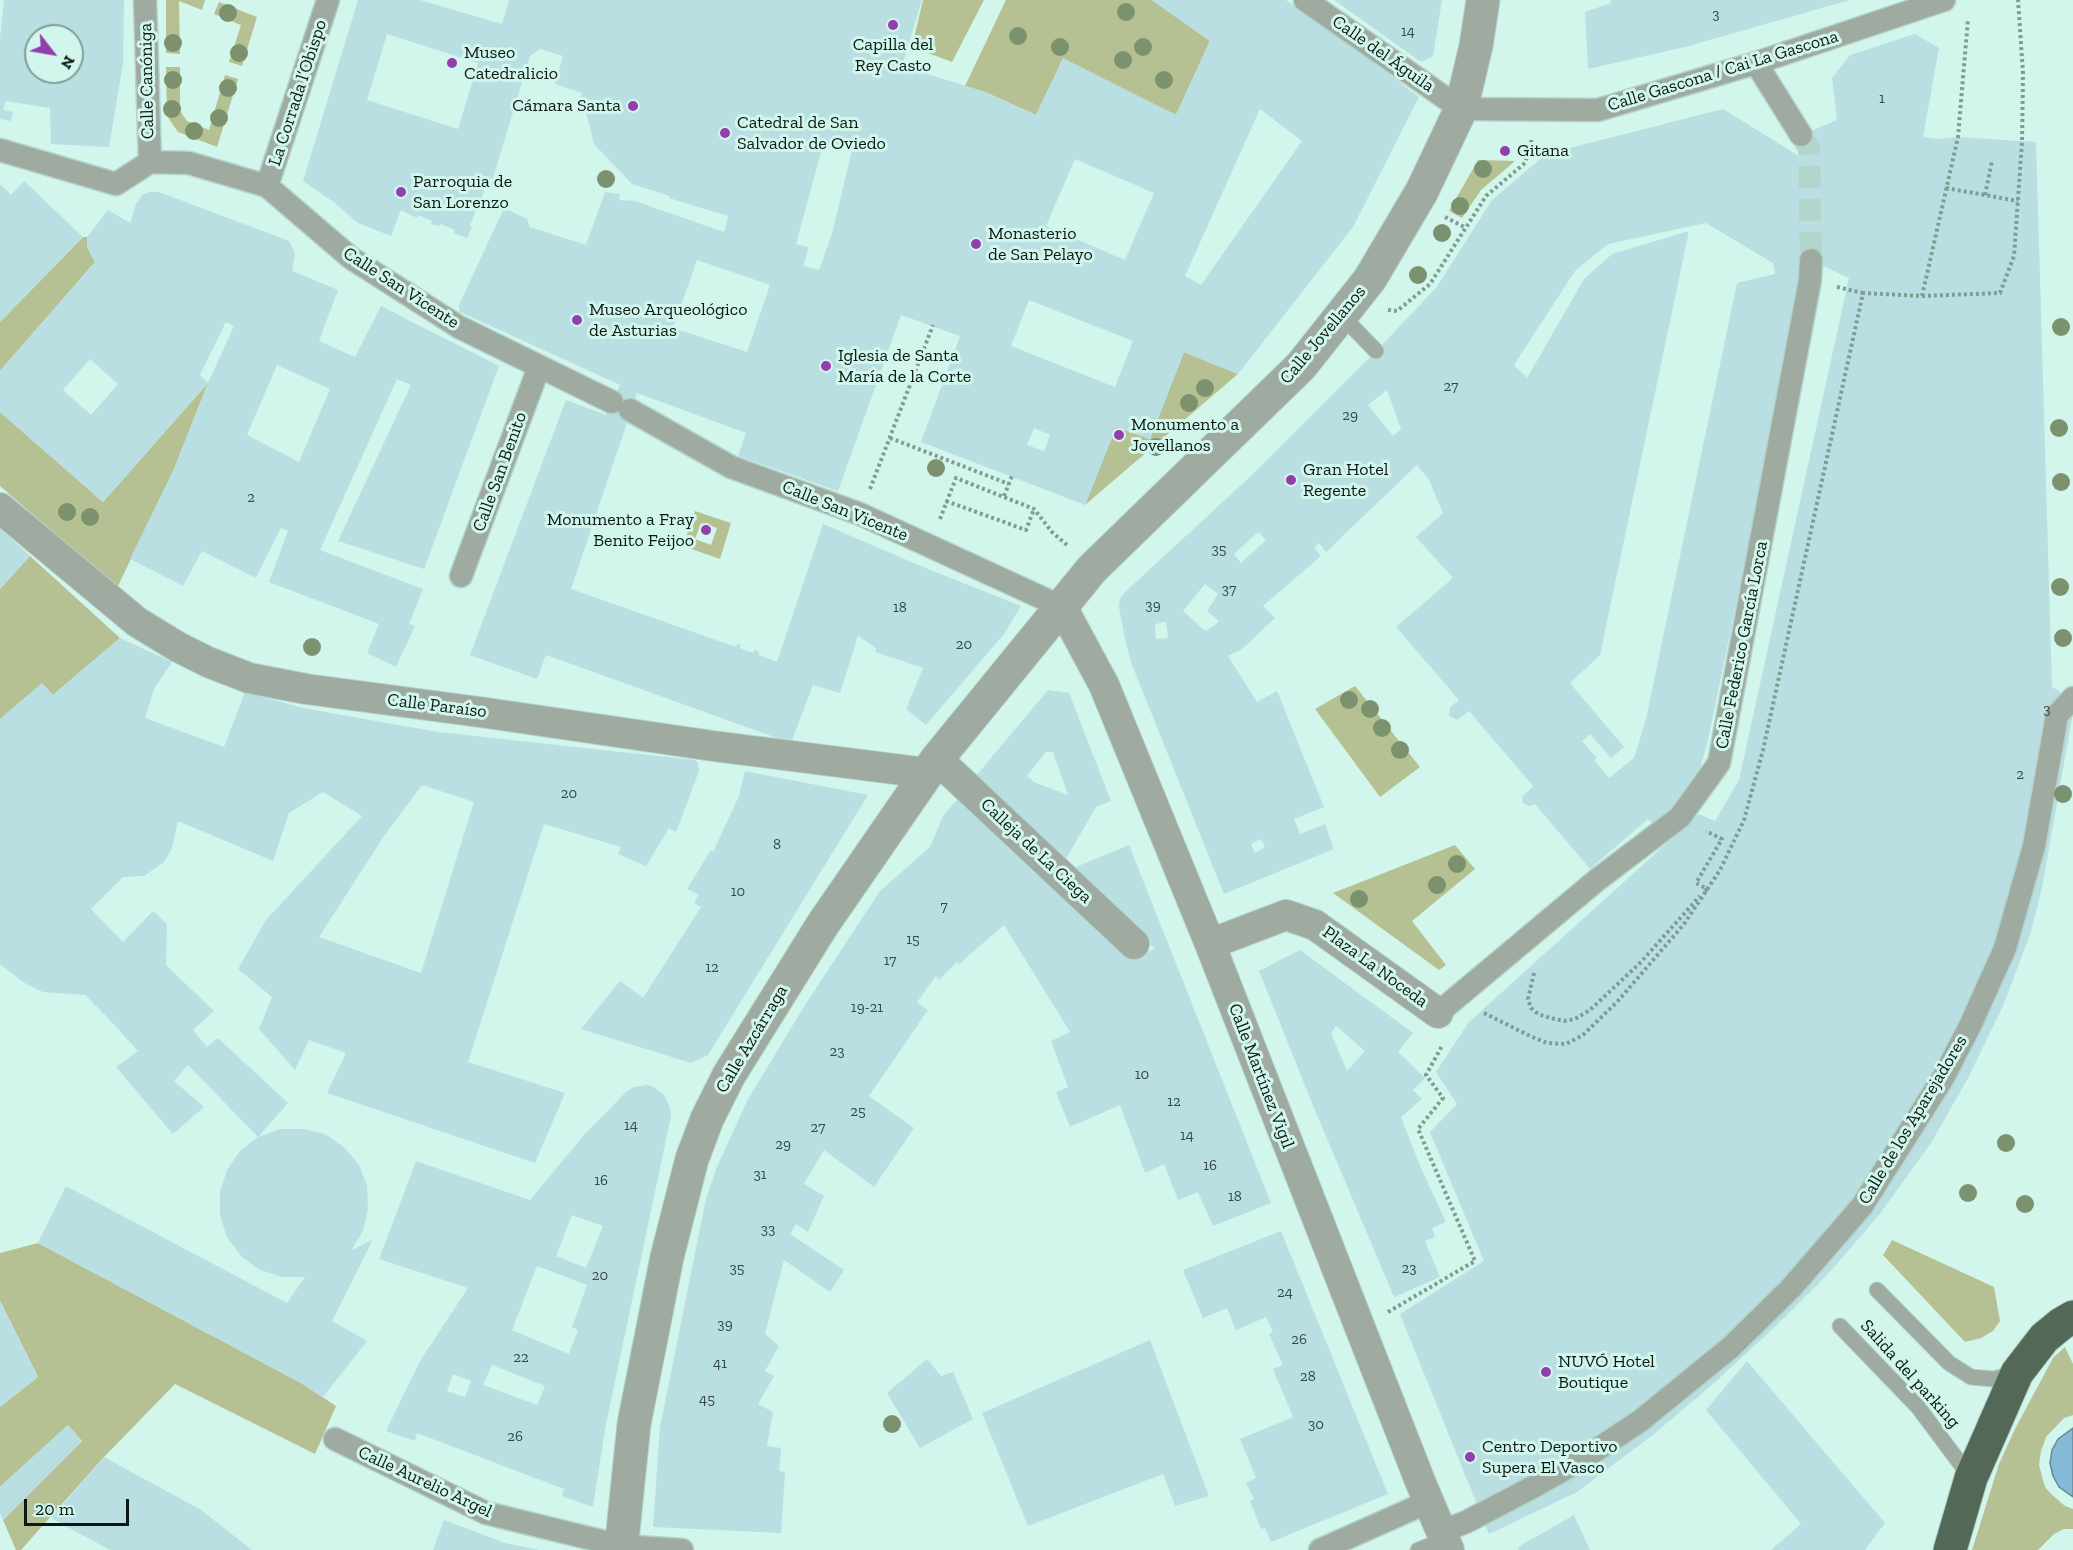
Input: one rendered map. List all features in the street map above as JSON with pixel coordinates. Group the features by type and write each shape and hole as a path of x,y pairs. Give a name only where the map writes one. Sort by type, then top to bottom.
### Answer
{"highway":[{"path":"1950,1550 1971,1478 2017,1374 2044,1338 2073,1317"}],"street":[{"name":"Calle Canóniga","path":"145,0 150,162"},
{"name":"La Corrada l’Obispo","path":"267,186 328,0"},
{"name":"Calle del Águila","path":"1305,0 1461,109"},
{"name":"Calle Jovellanos","path":"1062,607 1092,569 1301,366 1347,311 1370,279 1416,201 1461,109 1476,46 1483,0"},
{"name":"Calle Gascona / Cai La Gascona","path":"1461,109 1598,110 1756,63 1944,0"},
{"path":"1756,63 1801,135"},
{"path":"0,150 116,184 150,162 189,163 267,186"},
{"name":"Calle San Vicente","path":"267,186 351,258 459,327 621,406 731,467 860,514 1062,607"},
{"name":"Calle Federico García Lorca","path":"1447,1006 1598,880 1680,817 1719,763 1810,280 1811,260"},
{"name":"Calle San Benito","path":"461,576 539,367"},
{"name":"Calle Paraíso","path":"0,508 137,622 198,657 249,678 306,689 713,746 931,766"},
{"name":"Calle Azcárraga","path":"621,1548 634,1424 667,1257 692,1159 707,1119 729,1075 762,1020 823,924 931,766 1062,607"},
{"name":"Calle Martínez Vigil","path":"1062,607 1104,685 1210,944 1428,1502 1438,1543"},
{"name":"Calle de los Aparejadores","path":"1438,1543 1466,1522 1583,1459 1640,1421 1746,1332 1791,1288 1862,1206 1943,1078 1970,1026 2005,948 2034,846 2057,715 2073,698"},
{"name":"Calleja de La Ciega","path":"931,766 1134,944"},
{"name":"Plaza La Noceda","path":"1210,944 1286,915 1316,925 1447,1006"},
{"name":"Calle Aurelio Argel","path":"334,1439 486,1513 621,1548 682,1550"},
{"path":"1320,1550 1428,1502"}],"lane":[{"path":"1347,311 1376,351"},
{"path":"1877,1290 1949,1363 1971,1377 1994,1379 2017,1374"},
{"name":"Salida del parking","path":"1840,1326 1918,1407 1971,1478"}],"path":[{"path":"1447,1006 1547,1042 1566,1044 1583,1035 1618,1001 1684,924 1719,870 1744,820 1763,750 1863,293 1922,296 2001,293 2014,255 2018,201 2024,73 2018,0"},
{"path":"1922,296 1958,136 1968,11"},
{"path":"1347,311 1397,311 1430,284 1486,196 1525,163 1541,109"},
{"path":"1985,195 1992,161"},
{"path":"1946,188 2018,201"},
{"path":"860,514 933,325"},
{"path":"890,438 1009,484"},
{"path":"1004,496 1012,476"},
{"path":"941,515 956,478 1034,508 1059,538"},
{"path":"946,501 1026,530 1034,508"},
{"path":"1707,889 1696,883 1718,845"},
{"path":"1536,967 1528,999 1531,1008 1538,1014 1550,1018 1564,1021 1575,1018 1590,1010 1640,963 1707,889"},
{"path":"1398,1307 1475,1260 1418,1129 1443,1098 1426,1075 1443,1044"}],"green space":[{"path":"166,0 205,0 202,10 179,1 180,54 166,53"},
{"path":"923,0 984,0 952,62 912,47"},
{"path":"1006,0 1152,0 1210,41 1176,115 1063,59 1036,115 985,92 965,86"},
{"path":"219,2 257,17 242,66 229,62 241,25 214,14"},
{"path":"166,67 180,67 180,111 187,121 209,130 225,75 238,79 217,147 178,132 167,116"},
{"path":"1478,160 1515,161 1481,190 1462,218 1449,211"},
{"path":"83,237 87,237 87,247 95,262 0,371 0,322"},
{"path":"1184,352 1238,374 1085,505 1116,427 1150,439"},
{"path":"208,383 174,469 117,588 0,486 0,412 103,502"},
{"path":"695,511 731,523 720,559 683,546","holes":["701,523 717,528 711,545 695,539"]},
{"path":"30,556 120,638 53,695 42,684 0,719 0,589"},
{"path":"1355,686 1420,767 1380,797 1315,709"},
{"path":"1455,845 1475,869 1412,921 1446,965 1439,970 1333,893"},
{"path":"1892,1240 1994,1287 2000,1321 1993,1331 1981,1338 1965,1342 1883,1255"},
{"path":"38,1243 301,1383 336,1406 315,1454 175,1384 104,1457 21,1550 16,1550 3,1520 82,1441 68,1425 0,1487 0,1407 38,1377 0,1301 0,1253"},
{"path":"2065,1347 2073,1364 2073,1415 2064,1418 2046,1437 2039,1465 2045,1487 2065,1506 2073,1509 2073,1529 2064,1529 2054,1534 2038,1550 1972,1550 1999,1464 2015,1429 2053,1358"}],"water":[{"path":"2073,1428 2073,1497 2059,1487 2050,1463 2052,1450 2058,1439"}],"building":[{"path":"4,0 124,0 123,64 109,147 51,144 50,108 6,101 3,110 13,112 11,121 0,119 0,38"},
{"path":"358,0 420,0 502,24 509,0 922,0 902,66 985,92 1036,115 1063,58 1176,115 1210,41 1152,0 1286,0 1419,97 1353,227 1238,374 1184,352 1150,439 1116,427 1085,505 921,442 960,336 901,315 838,491 738,456 746,433 637,393 571,589 736,647 737,644 741,645 740,648 747,651 754,653 755,649 759,655 777,662 823,524 1021,606 1004,634 926,725 906,709 923,668 875,652 876,648 858,636 840,693 813,685 791,743 546,655 537,679 470,655 566,400 606,415 620,385 460,312 459,305 504,208 527,219 530,227 586,245 605,192 620,194 619,200 635,201 724,232 728,216 632,184 594,144 583,100 580,99 582,93 555,84 563,56 540,49 530,56 493,178 489,180 470,225 472,227 467,238 453,233 455,230 440,224 439,226 431,224 432,221 418,215 417,218 401,210 391,236 358,223 335,203 303,181","holes":["387,34 478,63 458,129 367,100","1260,109 1302,141 1201,285 1185,276","824,141 852,150 832,234 819,270 803,266 809,247 796,244","1075,159 1154,193 1125,260 1046,226","697,260 770,285 747,352 673,328","1029,300 1133,341 1115,387 1011,346","1034,428 1050,435 1044,451 1027,445"]},
{"path":"1334,0 1442,0 1433,56 1421,62"},
{"path":"1611,0 1850,0 1685,47 1588,69 1585,12 1611,3"},
{"path":"1915,34 1939,48 1923,137 2036,142 2052,687 2073,699 2073,713 2042,888 2031,932 2003,1006 1968,1078 1931,1143 1879,1215 1827,1275 1779,1323 1712,1385 1654,1434 1577,1492 1489,1534 1400,1314 1484,1261 1430,1132 1457,1104 1436,1072 1469,1022 1699,814 1715,821 1739,780 1849,278 1801,256 1802,286 1708,740 1699,772 1680,803 1655,826 1648,819 1590,869 1535,804 1529,806 1523,803 1522,797 1533,786 1469,711 1457,720 1449,716 1450,707 1459,700 1396,627 1453,578 1416,537 1443,513 1429,480 1417,465 1326,552 1319,543 1314,548 1321,556 1263,606 1275,618 1241,650 1228,656 1257,702 1277,691 1324,807 1294,819 1300,834 1325,824 1334,849 1224,894 1132,665 1119,607 1120,599 1252,475 1376,351 1436,288 1492,200 1546,154 1723,109 1799,156 1801,135 1837,120 1832,78 1850,55","holes":["1706,223 1773,263 1775,274 1737,283 1646,719 1634,758 1609,778 1594,760 1597,758 1582,741 1590,734 1611,758 1624,747 1570,683 1600,655 1689,231 1612,254 1584,279 1527,378 1514,365 1575,271 1608,244","1387,390 1401,429 1393,436 1368,405","1258,532 1266,540 1241,563 1234,554","1205,584 1218,594 1207,611 1219,621 1205,631 1183,611","1166,622 1168,638 1156,639 1155,624","1261,839 1265,847 1255,853 1251,844"]},
{"path":"24,181 83,237 0,322 0,184 11,195"},
{"path":"159,192 289,241 295,253 292,271 338,290 319,341 355,357 381,306 499,366 424,569 338,541 411,385 397,379 320,550 423,589 409,624 415,626 396,667 367,653 379,624 269,582 288,531 281,528 256,578 202,551 183,586 130,559 174,469 208,383 103,502 0,412 0,371 95,262 87,247 87,237 108,210 130,223 136,204 142,195","holes":["226,322 234,326 208,383 200,375","90,359 118,384 91,415 63,390","277,365 330,389 299,462 247,435"]},
{"path":"0,528 30,556 0,589"},
{"path":"120,638 172,662 154,689 145,718 224,747 245,692 303,708 438,732 695,760 699,771 676,832 669,828 646,866 618,854 621,847 544,824 468,1062 565,1093 535,1163 327,1093 346,1053 309,1040 295,1070 259,1029 272,997 238,969 266,920 362,816 323,792 289,813 273,861 178,821 172,848 164,862 144,876 123,877 91,909 123,942 153,911 167,924 166,965 214,1011 193,1030 207,1047 218,1038 288,1103 258,1137 188,1065 174,1081 204,1107 173,1134 116,1067 138,1051 85,995 43,992 23,982 0,964 0,719 42,683 53,695","holes":["422,785 474,802 421,973 319,937 384,836"]},
{"path":"1048,690 1069,693 1111,801 1096,807 1064,862 975,777","holes":["1046,752 1053,752 1068,795 1034,782 1027,776"]},
{"path":"745,771 868,795 708,1055 691,1063 581,1029 620,981 643,998 701,907 694,903 699,895 687,889 711,850 713,852 739,796"},
{"path":"962,794 1134,957 1155,949 1071,869 1129,845 1271,1203 1213,1226 1198,1192 1178,1200 1164,1164 1145,1173 1120,1105 1070,1127 1056,1092 1068,1087 1051,1041 1070,1032 1004,925 959,964 957,962 939,980 936,976 917,1002 928,1010 869,1096 914,1128 874,1187 824,1150 804,1184 824,1196 808,1232 796,1224 790,1234 844,1270 830,1292 784,1260 765,1334 779,1346 765,1371 774,1376 758,1404 773,1412 767,1446 781,1448 779,1471 785,1472 781,1533 653,1527 660,1427 706,1199 717,1167 748,1099 805,1005 880,891 930,847 943,816"},
{"path":"1300,950 1413,1033 1398,1052 1425,1078 1413,1090 1422,1099 1401,1117 1446,1222 1432,1228 1435,1237 1425,1241 1440,1277 1394,1297 1259,971","holes":["1336,1026 1365,1051 1347,1071 1331,1033"]},
{"path":"648,1085 654,1087 664,1095 671,1116 605,1429 593,1507 562,1496 564,1489 417,1433 415,1441 386,1431 420,1361 468,1288 379,1259 416,1161 530,1200 583,1136 627,1091 634,1087","holes":["572,1215 603,1226 586,1268 556,1256","537,1266 587,1285 572,1327 578,1330 569,1354 512,1330","492,1365 545,1386 537,1405 483,1385","453,1374 471,1381 465,1397 447,1391"]},
{"path":"280,1129 303,1129 325,1134 344,1147 359,1165 367,1186 368,1209 363,1231 351,1251 373,1239 332,1321 367,1341 323,1397 301,1383 38,1243 66,1186 287,1303 305,1277 282,1277 260,1270 241,1256 227,1237 220,1215 220,1192 227,1170 240,1151 258,1137"},
{"path":"1281,1231 1388,1494 1271,1542 1265,1528 1261,1529 1250,1501 1254,1499 1246,1483 1256,1478 1240,1439 1293,1417 1273,1369 1283,1365 1269,1334 1273,1332 1266,1317 1236,1330 1227,1308 1203,1318 1183,1270"},
{"path":"0,1301 38,1377 0,1407"},
{"path":"1150,1340 1209,1496 1175,1506 1163,1474 1028,1526 982,1413"},
{"path":"927,1359 941,1376 953,1372 973,1419 920,1448 887,1393"},
{"path":"1747,1361 1885,1523 1865,1550 1771,1550 1801,1524 1706,1410"},
{"path":"68,1425 82,1441 3,1520 0,1513 0,1487"},
{"path":"104,1457 201,1510 252,1550 110,1550 51,1518"},
{"path":"1574,1515 1590,1550 1519,1550 1518,1547"},
{"path":"444,1520 505,1543 540,1550 433,1550"}],"tunnel":[{"path":"1801,135 1809,149 1811,260"}],"place":[{"name":"Capilla del Rey Casto","path":"893,25"},
{"name":"Museo Catedralicio","path":"452,63"},
{"name":"Cámara Santa","path":"633,106"},
{"name":"Catedral de San Salvador de Oviedo","path":"725,133"},
{"name":"Gitana","path":"1505,151"},
{"name":"Parroquia de San Lorenzo","path":"401,192"},
{"name":"Monasterio de San Pelayo","path":"976,244"},
{"name":"Museo Arqueológico de Asturias","path":"577,320"},
{"name":"Iglesia de Santa María de la Corte","path":"826,366"},
{"name":"Monumento a Jovellanos","path":"1119,435"},
{"name":"Gran Hotel Regente","path":"1291,480"},
{"name":"Monumento a Fray Benito Feijoo","path":"706,530"},
{"name":"NUVÓ Hotel Boutique","path":"1546,1372"},
{"name":"Centro Deportivo Supera El Vasco","path":"1470,1457"}]}
